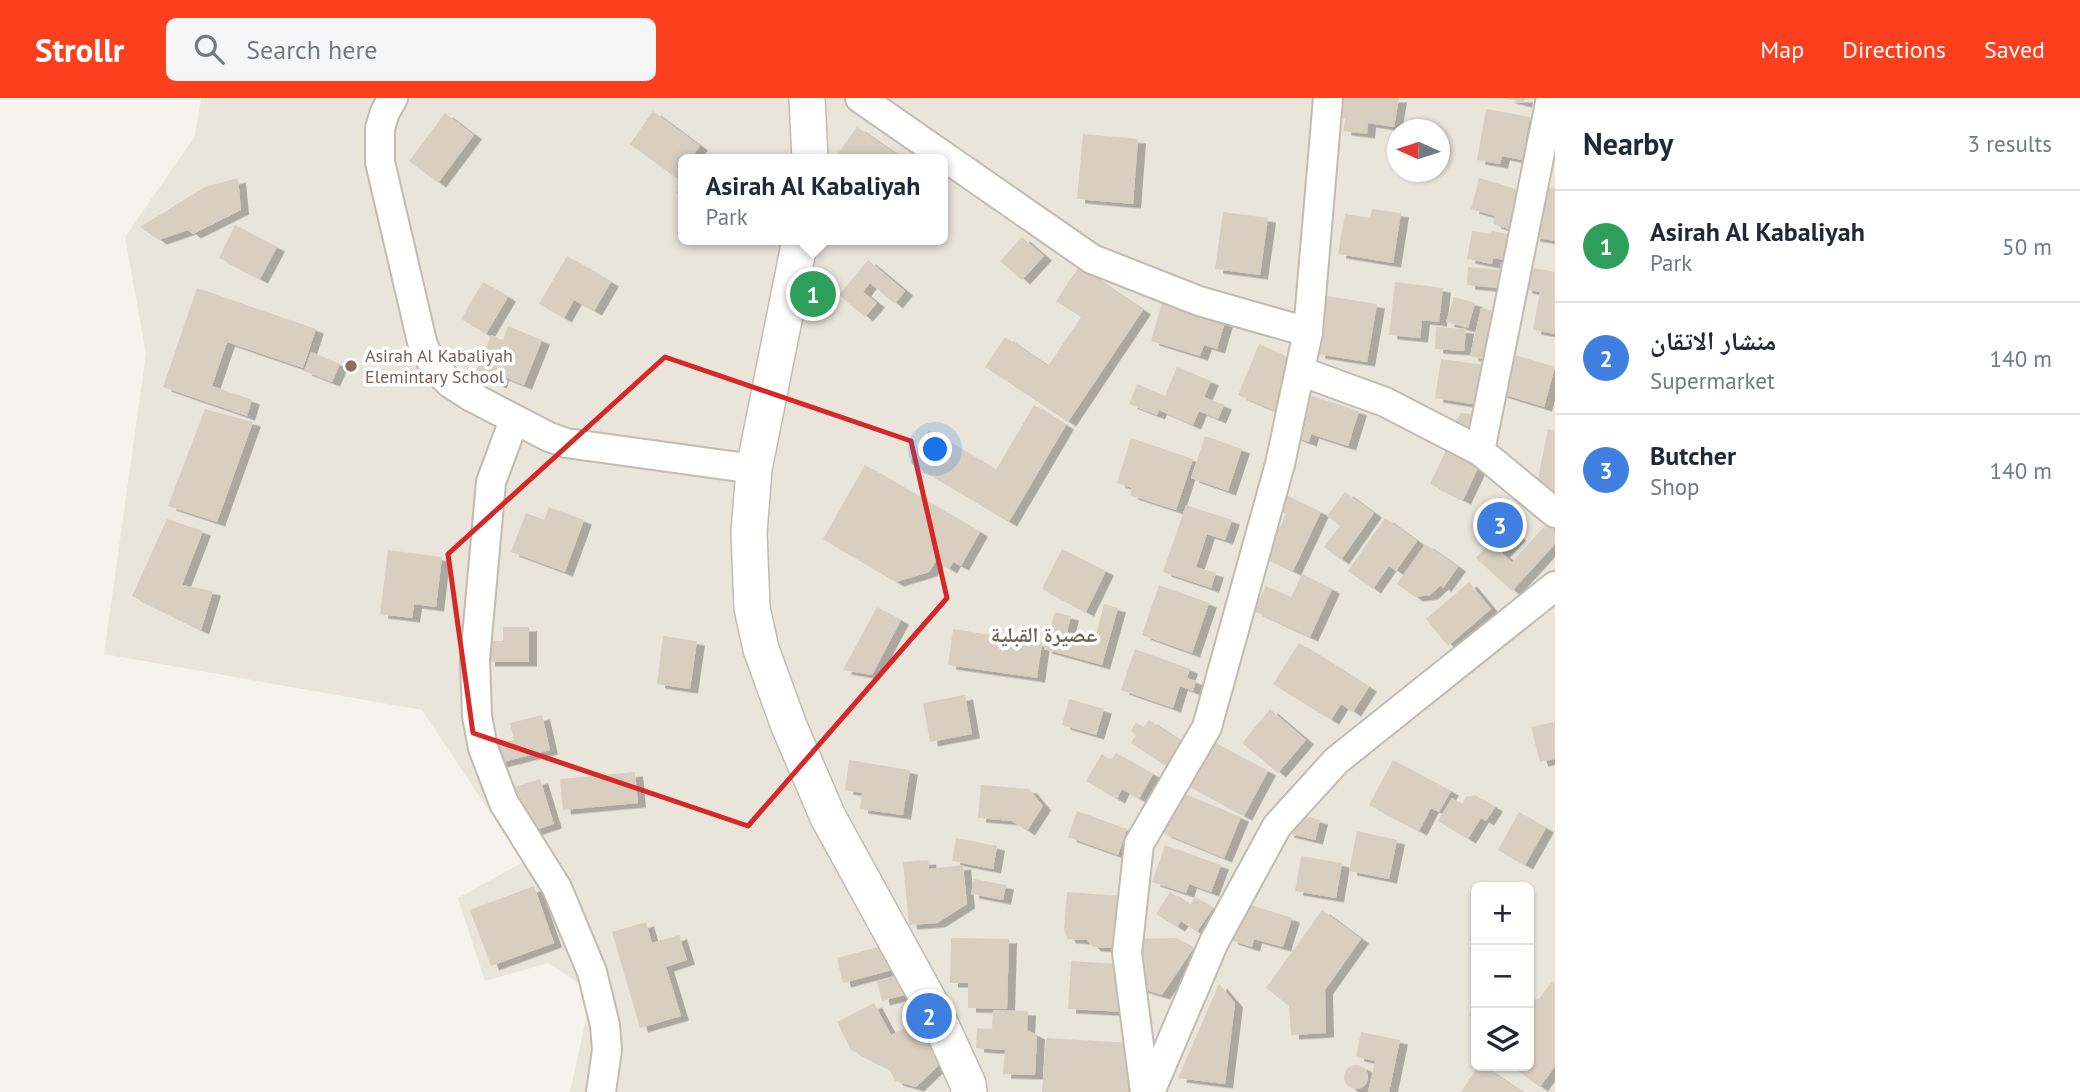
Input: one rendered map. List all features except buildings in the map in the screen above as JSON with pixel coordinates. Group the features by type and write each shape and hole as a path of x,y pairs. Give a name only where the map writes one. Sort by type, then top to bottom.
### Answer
{"street":[{"path":"393,98 380,128 380,162 427,357 450,383 514,420 566,443 754,469"},
{"path":"807,98 810,154"},
{"path":"860,98 941,154"},
{"path":"1145,1092 1127,953 1139,844 1207,727 1280,464 1308,332 1328,98"},
{"path":"1480,450 1550,98"},
{"path":"948,159 1092,258 1199,301 1308,332"},
{"path":"799,245 754,469 749,533 752,608 761,649 789,726 828,817 935,1012 968,1083 969,1092"},
{"path":"1300,371 1385,401 1480,450 1555,513"},
{"path":"514,420 491,482 475,659 477,716 483,748 498,791 517,828 557,888 592,972 606,1025 607,1050 601,1092"},
{"path":"1150,1092 1214,943 1277,827 1336,761 1555,586"}],"highlighted area":[{"path":"665,357 911,441 947,598 748,826 473,733 448,554"}],"shaded area":[{"path":"201,98 1555,98 1555,1092 570,1092 592,992 548,963 485,981 458,898 523,862 422,710 104,654 146,354 125,237 195,136"}],"place":[{"name":"Asirah Al Kabaliyah","path":"813,294"},
{"name":"Asirah Al Kabaliyah Elemintary School","path":"351,366"},
{"name":"Butcher","path":"1500,525"},
{"name":"منشار الاتقان","path":"929,1016"}],"district":[{"name":"عصيرة القبلية","path":"1044,635"}]}
